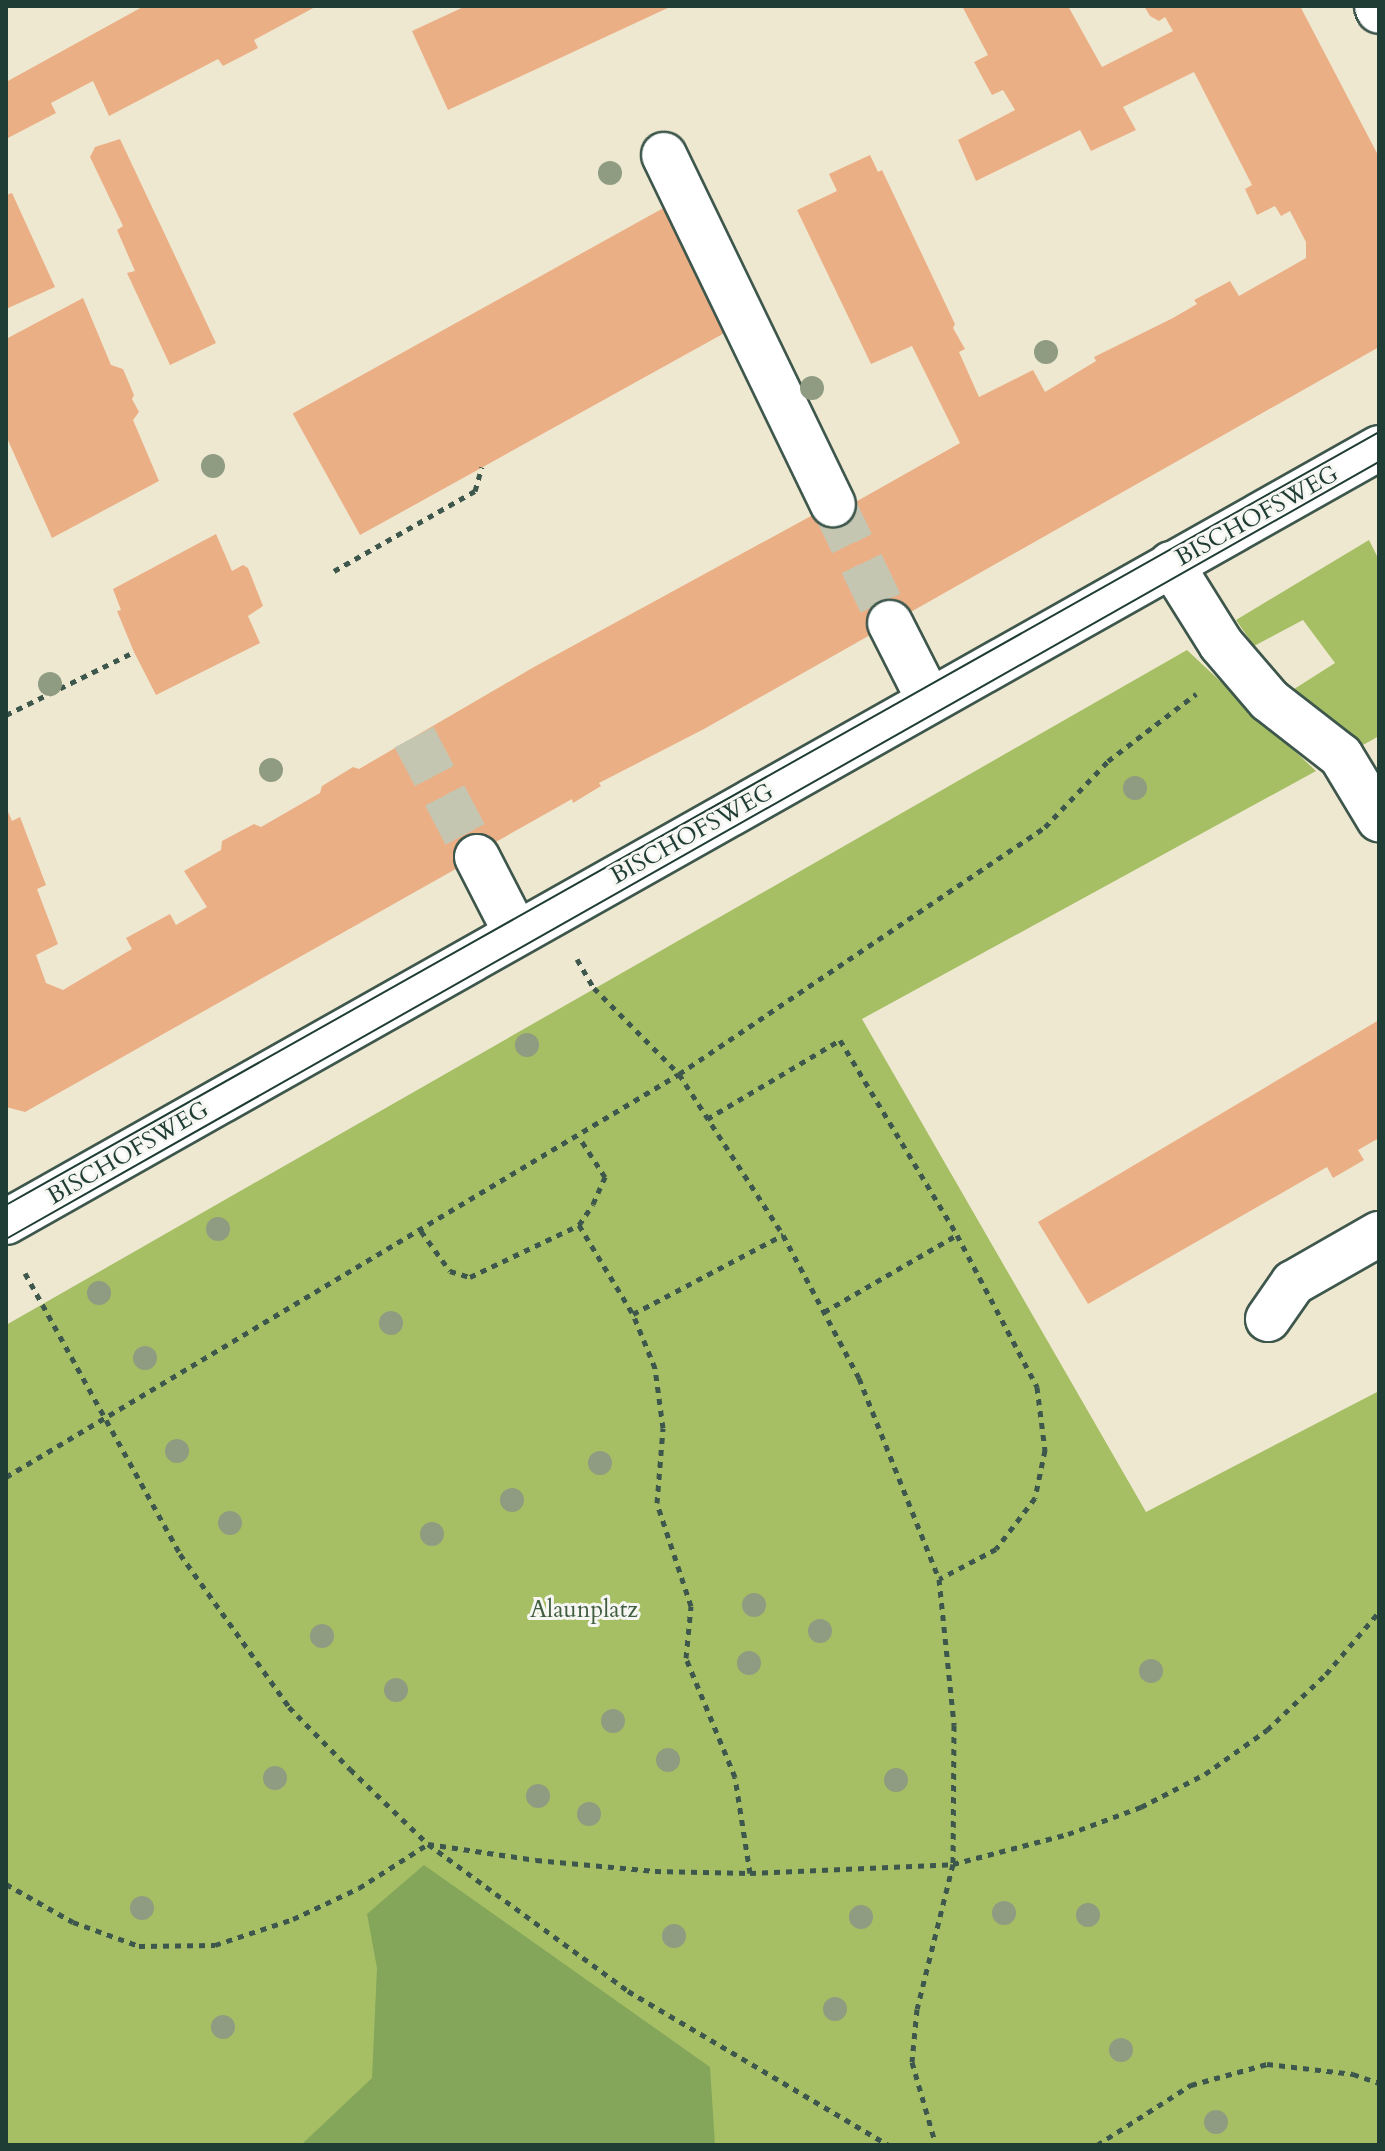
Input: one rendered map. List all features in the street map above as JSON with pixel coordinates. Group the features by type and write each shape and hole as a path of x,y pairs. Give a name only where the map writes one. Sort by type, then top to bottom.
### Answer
{"street":[{"path":"664,155 833,504"},
{"name":"BISCHOFSWEG","path":"12,1242 516,933 1379,448"},
{"path":"1171,564 1221,644 1269,700 1341,756 1379,819"},
{"path":"890,623 929,700"},
{"path":"477,857 516,933"},
{"path":"1268,1319 1293,1283 1379,1234"}],"path":[{"path":"334,571 475,491 482,467"},
{"path":"6,1477 579,1137 679,1074 1045,827 1108,761 1217,678 1221,644"},
{"path":"6,715 134,652"},
{"path":"594,988 679,1074 783,1235 859,1378 939,1579 954,1725 953,1864 917,2009 912,2062 936,2145"},
{"path":"707,1119 840,1040 957,1235 1037,1387 1045,1450 1035,1498 1006,1539 988,1554 939,1579"},
{"path":"421,1231 450,1271 470,1277 579,1225 605,1177 579,1137"},
{"path":"579,1225 633,1314 655,1368 663,1428 657,1503 691,1606 686,1658 735,1777 750,1873"},
{"path":"633,1314 783,1235"},
{"path":"824,1312 957,1235"},
{"path":"12,1242 180,1554 289,1707 428,1844 628,1991 888,2145"},
{"path":"6,1884 73,1922 139,1946 215,1945 293,1919 359,1888 428,1844 536,1860 655,1871 750,1873 953,1864 1068,1834 1141,1807 1205,1774 1267,1730 1326,1674 1379,1612"},
{"path":"1097,2145 1191,2085 1267,2064 1353,2074 1379,2083"}],"green space":[{"path":"1369,540 1379,560 1379,736 1363,745 1291,691 1335,663 1303,620 1254,646 1236,620"},
{"name":"Alaunplatz","path":"1187,650 1316,771 862,1019 1146,1512 1379,1391 1379,2145 6,2145 6,1325"},
{"path":"424,1865 710,2067 715,2145 301,2145 372,2078 377,1968 367,1914"}],"building":[{"path":"144,6 317,6 254,40 258,48 223,66 218,59 109,116 93,81 51,103 56,113 6,139 6,82"},
{"path":"466,6 672,6 448,110 412,31"},
{"path":"962,6 1068,6 1102,67 1173,31 1165,17 1159,21 1150,16 1144,6 1300,6 1379,157 1379,347 704,729 599,783 601,786 573,803 572,799 494,843 496,846 477,857 25,1112 6,1107 6,807 12,821 20,817 46,885 37,889 58,944 36,955 46,983 63,990 132,949 126,938 170,914 176,925 207,907 184,871 221,850 222,841 254,824 261,827 320,793 322,786 353,767 359,769 534,667 833,504 852,504 960,443 912,346 871,364 797,210 837,191 829,174 870,155 878,172 882,170 955,324 953,328 965,349 959,352 979,397 1033,370 1045,392 1096,361 1094,357 1173,318 1197,304 1194,300 1230,281 1239,296 1306,258 1306,242 1290,211 1281,216 1275,206 1257,215 1245,189 1252,185 1194,72 1123,107 1136,130 1091,151 1080,130 976,181 958,140 1015,110 1003,90 992,95 974,62 988,55"},
{"path":"120,139 216,343 170,365 127,273 135,271 117,230 123,226 90,157 95,147"},
{"path":"12,193 55,287 6,309 6,195"},
{"path":"667,206 734,328 360,535 293,413"},
{"path":"83,298 111,365 123,369 134,395 132,399 139,412 133,420 159,481 52,538 6,436 6,339"},
{"path":"216,534 232,571 243,565 248,568 263,606 248,616 260,643 156,695 117,611 121,610 113,589"},
{"path":"1379,1020 1379,1138 1358,1150 1364,1160 1333,1178 1327,1167 1088,1304 1038,1222"}],"tunnel":[{"path":"833,504 890,623"},
{"path":"414,737 477,857"}],"tram line":[{"path":"6,1205 1379,432"},
{"path":"6,1239 1379,462"}]}
